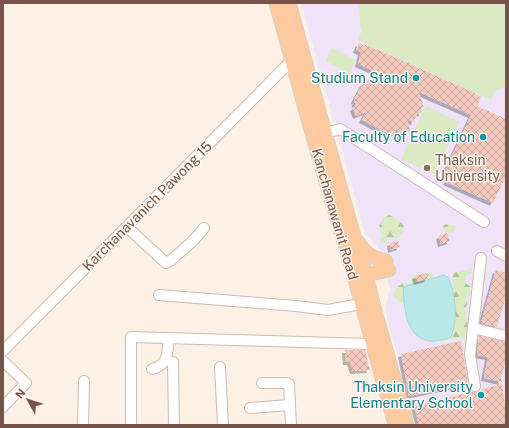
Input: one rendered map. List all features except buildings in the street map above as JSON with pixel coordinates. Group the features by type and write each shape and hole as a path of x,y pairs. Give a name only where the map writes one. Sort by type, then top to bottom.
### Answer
{"main road":[{"name":"Kanchanawanit Road","path":"276,3 312,137 359,273 368,306 407,425"},
{"name":"Kanchanawanit Road","path":"289,3 353,233 359,273"},
{"path":"353,233 365,251 387,266"},
{"path":"359,273 387,266"},
{"path":"368,306 374,288 387,266"},
{"name":"Kanchanawanit Road","path":"368,306 372,344 395,425"}],"street":[{"name":"Karchanavanich Pawong 15","path":"3,351 292,60"},
{"path":"326,133 340,129 484,222"},
{"path":"127,227 166,263 193,241 204,228"},
{"path":"475,386 470,355 481,258"},
{"path":"159,295 328,310 368,306"},
{"path":"473,328 506,336"},
{"path":"131,425 131,337 372,344"},
{"path":"152,369 160,367 164,364 169,338"},
{"path":"3,361 26,383 3,407"},
{"path":"173,362 174,425"},
{"path":"220,367 223,425"},
{"path":"83,425 84,380"},
{"path":"262,383 288,383 290,385 291,425"},
{"path":"250,408 290,405"}],"shaded area":[{"name":"Thaksin University","path":"301,3 506,3 506,425 417,425 385,309 390,289 379,248 365,233"}],"green space":[{"path":"359,3 501,3 506,5 506,86 494,92 491,100 358,40 362,30 360,24"},
{"path":"332,48 356,60 350,73 325,61"},
{"path":"426,106 459,122 434,174 401,159"},
{"path":"389,215 399,220 404,226 403,232 398,238 388,238 386,243 381,243 380,239 383,236 379,226 382,220"},
{"path":"448,224 455,226 456,229 453,233 445,232 443,228 444,225"},
{"path":"472,268 472,273 465,277 466,284 471,286 470,295 465,299 467,302 465,316 467,319 467,354 465,337 429,343 430,341 451,337 455,322 452,281 453,273"},
{"path":"432,272 435,284 414,291 410,278"},
{"path":"406,283 409,284 403,287 404,303 394,298 394,292 400,285"}],"water":[{"path":"444,275 448,277 451,283 455,307 455,323 451,337 438,341 422,339 415,334 411,328 405,312 403,287"}],"place":[{"name":"Studium Stand","path":"416,78"},
{"name":"Faculty of Education","path":"483,137"},
{"name":"Thaksin University","path":"427,168"},
{"name":"Thaksin University Elementary School","path":"481,395"}]}
